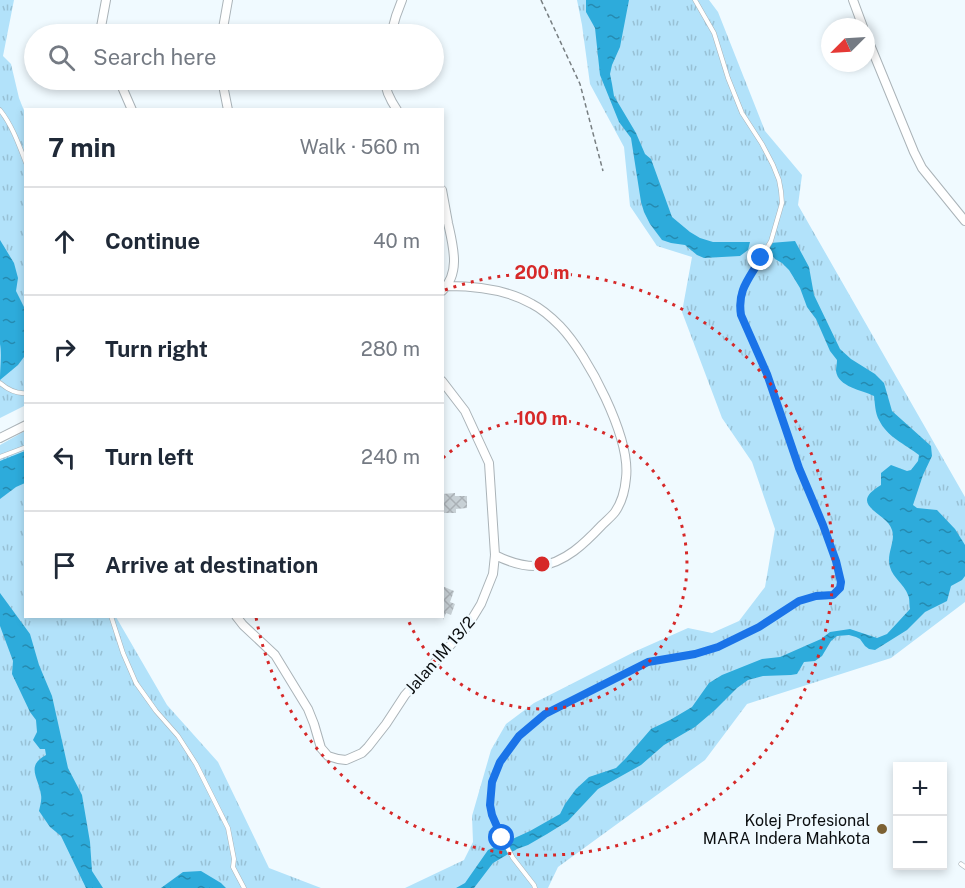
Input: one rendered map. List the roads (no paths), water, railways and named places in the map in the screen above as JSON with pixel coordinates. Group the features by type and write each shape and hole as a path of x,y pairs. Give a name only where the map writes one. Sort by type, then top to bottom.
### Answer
{"street":[{"path":"102,24 106,0"},
{"path":"224,24 228,0"},
{"path":"394,24 402,0"},
{"path":"853,0 860,18"},
{"path":"875,57 922,168 965,221"},
{"path":"123,90 131,108"},
{"path":"224,90 228,108"},
{"path":"387,90 396,108"},
{"path":"444,200 454,251 454,269 445,289"},
{"path":"445,289 468,286 512,295 530,302 561,327 581,355 610,409 622,440 626,461 627,476 623,496 615,512 573,553 540,566 511,563 495,555"},
{"name":"Jalan IM 13/2","path":"238,618 275,655 308,709 321,748 328,756 346,759 362,753 405,696 467,627 481,604 493,574 495,555 489,463 465,411 444,384"},
{"path":"0,438 24,425"}],"lane":[{"path":"535,888 513,858 502,838 490,805 492,782 500,762 519,736 545,714 648,662 695,654 718,647 759,627 799,601 816,596 833,595 840,588 841,582 832,552 799,468 767,374 741,315 739,305 741,292 771,241 782,203 779,180 762,144 742,113 714,33 695,0"},
{"path":"0,110 24,158"},
{"path":"1,384 20,394 24,393"},
{"path":"0,457 24,448"},
{"path":"112,618 136,683 178,736 214,799 228,828 234,859 233,867 244,888"}],"water":[{"path":"586,0 629,0 620,47 610,74 614,96 636,133 645,154 651,159 672,217 700,238 713,242 750,242 748,250 740,256 704,258 685,245 662,240 650,224 641,202 631,138 619,122 600,75 595,28 586,12"},
{"path":"0,240 14,263 18,278 16,291 24,307 24,357 0,380"},
{"path":"795,241 809,267 814,295 840,349 884,383 892,411 931,446 932,456 913,505 917,508 937,510 955,529 965,545 965,576 951,586 947,601 925,612 907,630 875,650 869,649 856,637 837,636 822,656 815,661 804,662 797,674 763,676 748,680 695,727 664,745 641,765 598,789 568,821 493,863 474,888 456,888 465,883 488,850 560,814 576,789 589,777 616,768 651,729 692,707 709,683 722,675 762,659 780,657 821,639 830,632 850,629 877,638 887,634 910,609 906,591 890,567 892,530 889,524 868,504 867,498 881,485 881,473 891,465 907,471 911,470 918,461 919,455 891,436 882,426 874,396 851,387 841,381 838,376 837,360 830,351 816,319 807,307 800,288 789,270 767,249 770,243"},
{"path":"24,451 24,483 0,499 0,461"},
{"path":"0,593 30,634 39,665 52,696 68,768 82,795 90,842 92,871 103,888 86,888 61,836 50,827 39,811 41,797 35,768 40,759 46,755 45,749 40,749 33,740 37,732 36,720 12,674 13,661 0,626"},
{"path":"201,871 226,888 161,888 183,872"}],"place":[{"name":"Kolej Profesional MARA Indera Mahkota","path":"882,829"}]}
